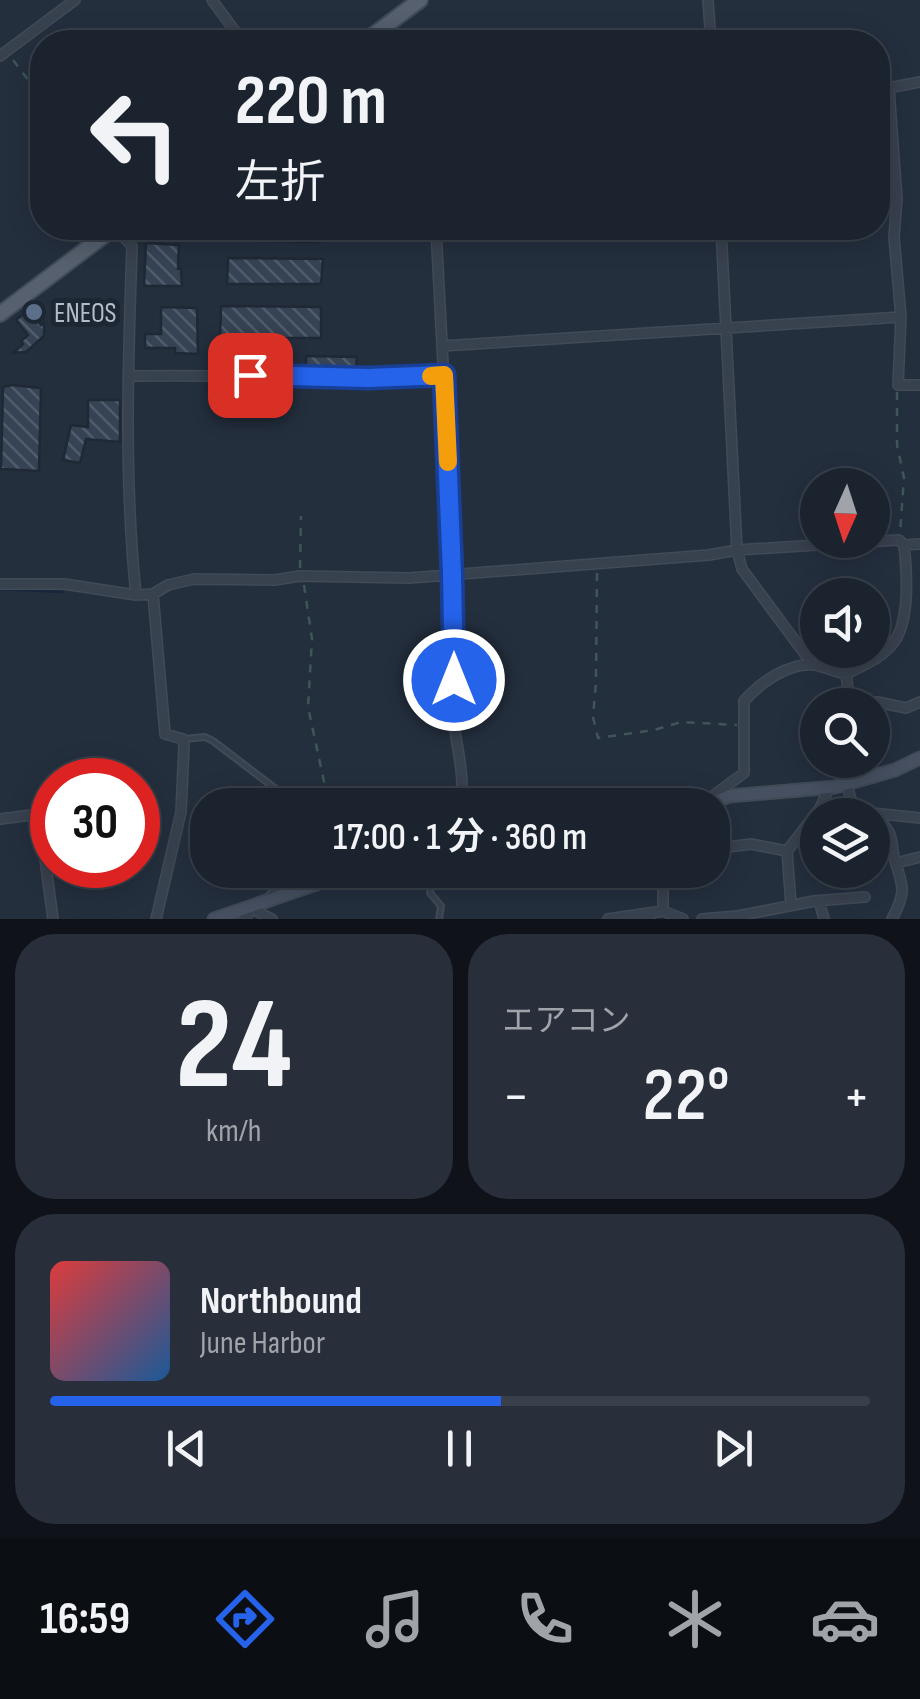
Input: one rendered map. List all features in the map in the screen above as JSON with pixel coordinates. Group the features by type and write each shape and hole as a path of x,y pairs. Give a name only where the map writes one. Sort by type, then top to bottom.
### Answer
{"main road":[{"path":"380,30 420,0"},
{"path":"0,314 98,240"}],"street":[{"path":"36,30 75,0"},
{"path":"212,0 233,30"},
{"path":"708,0 710,30"},
{"path":"4,54 30,34"},
{"path":"890,88 920,82"},
{"path":"890,144 897,199 894,237 901,318 898,385 920,385"},
{"path":"126,240 132,246 128,376 130,537 136,594"},
{"path":"437,240 452,574 453,715 462,788"},
{"path":"722,240 737,550 742,569 800,647"},
{"path":"442,346 901,318"},
{"path":"128,376 444,375"},
{"path":"824,668 846,674 892,646 902,620 907,573 902,543"},
{"path":"0,584 64,584 153,594 168,585 194,579 409,578 737,550 920,544"},
{"path":"153,594 165,734 183,739 181,812 156,919"},
{"path":"725,788 744,773 744,701 786,670 800,667"},
{"path":"846,674 848,688"},
{"path":"890,705 906,708 920,702"},
{"path":"730,796 829,788 894,770 920,758"},
{"path":"851,778 852,798"},
{"path":"791,905 788,852 820,808 829,788"},
{"path":"0,819 39,814 53,919"},
{"path":"890,815 920,818"},
{"path":"890,838 902,879 901,899 892,919"},
{"path":"730,847 751,844 788,852"},
{"path":"896,863 920,857"},
{"path":"214,919 305,888"},
{"path":"663,888 664,911"},
{"path":"702,919 865,897"},
{"path":"819,901 824,919"},
{"path":"244,919 255,906"},
{"path":"255,906 272,919"},
{"path":"608,919 664,911 683,919"}],"lane":[{"path":"183,739 213,741 275,788"},
{"path":"269,900 276,888"},
{"path":"430,888 441,906 439,919"}],"path":[{"path":"4,54 30,84"},
{"path":"898,385 898,445 904,478 902,543"},
{"path":"301,516 300,576 306,588 312,638 308,706 325,788"},
{"path":"597,562 593,717 598,738 681,722 744,725"}],"building":[{"path":"220,240 321,240 321,242"},
{"path":"146,243 179,245 182,286 144,286"},
{"path":"228,258 323,259 321,284 227,284"},
{"path":"221,306 321,307 321,338 283,338 283,367 247,366 248,338 220,338"},
{"path":"161,307 197,308 198,354 175,353 175,348 145,348 145,334 161,334"},
{"path":"29,309 41,325 44,323 44,336 26,352 13,353 28,335 16,320"},
{"path":"306,356 357,357 356,368 306,368"},
{"path":"3,387 41,388 39,471 1,469"},
{"path":"88,400 120,400 120,442 86,439 80,463 63,460 71,425 88,427"}],"waterway":[{"path":"0,589 62,592"}],"slow traffic":[{"path":"431,376 444,375 448,462"}],"place":[{"name":"ENEOS","path":"34,312"}],"route":[{"path":"250,375 444,375 454,680"}]}
